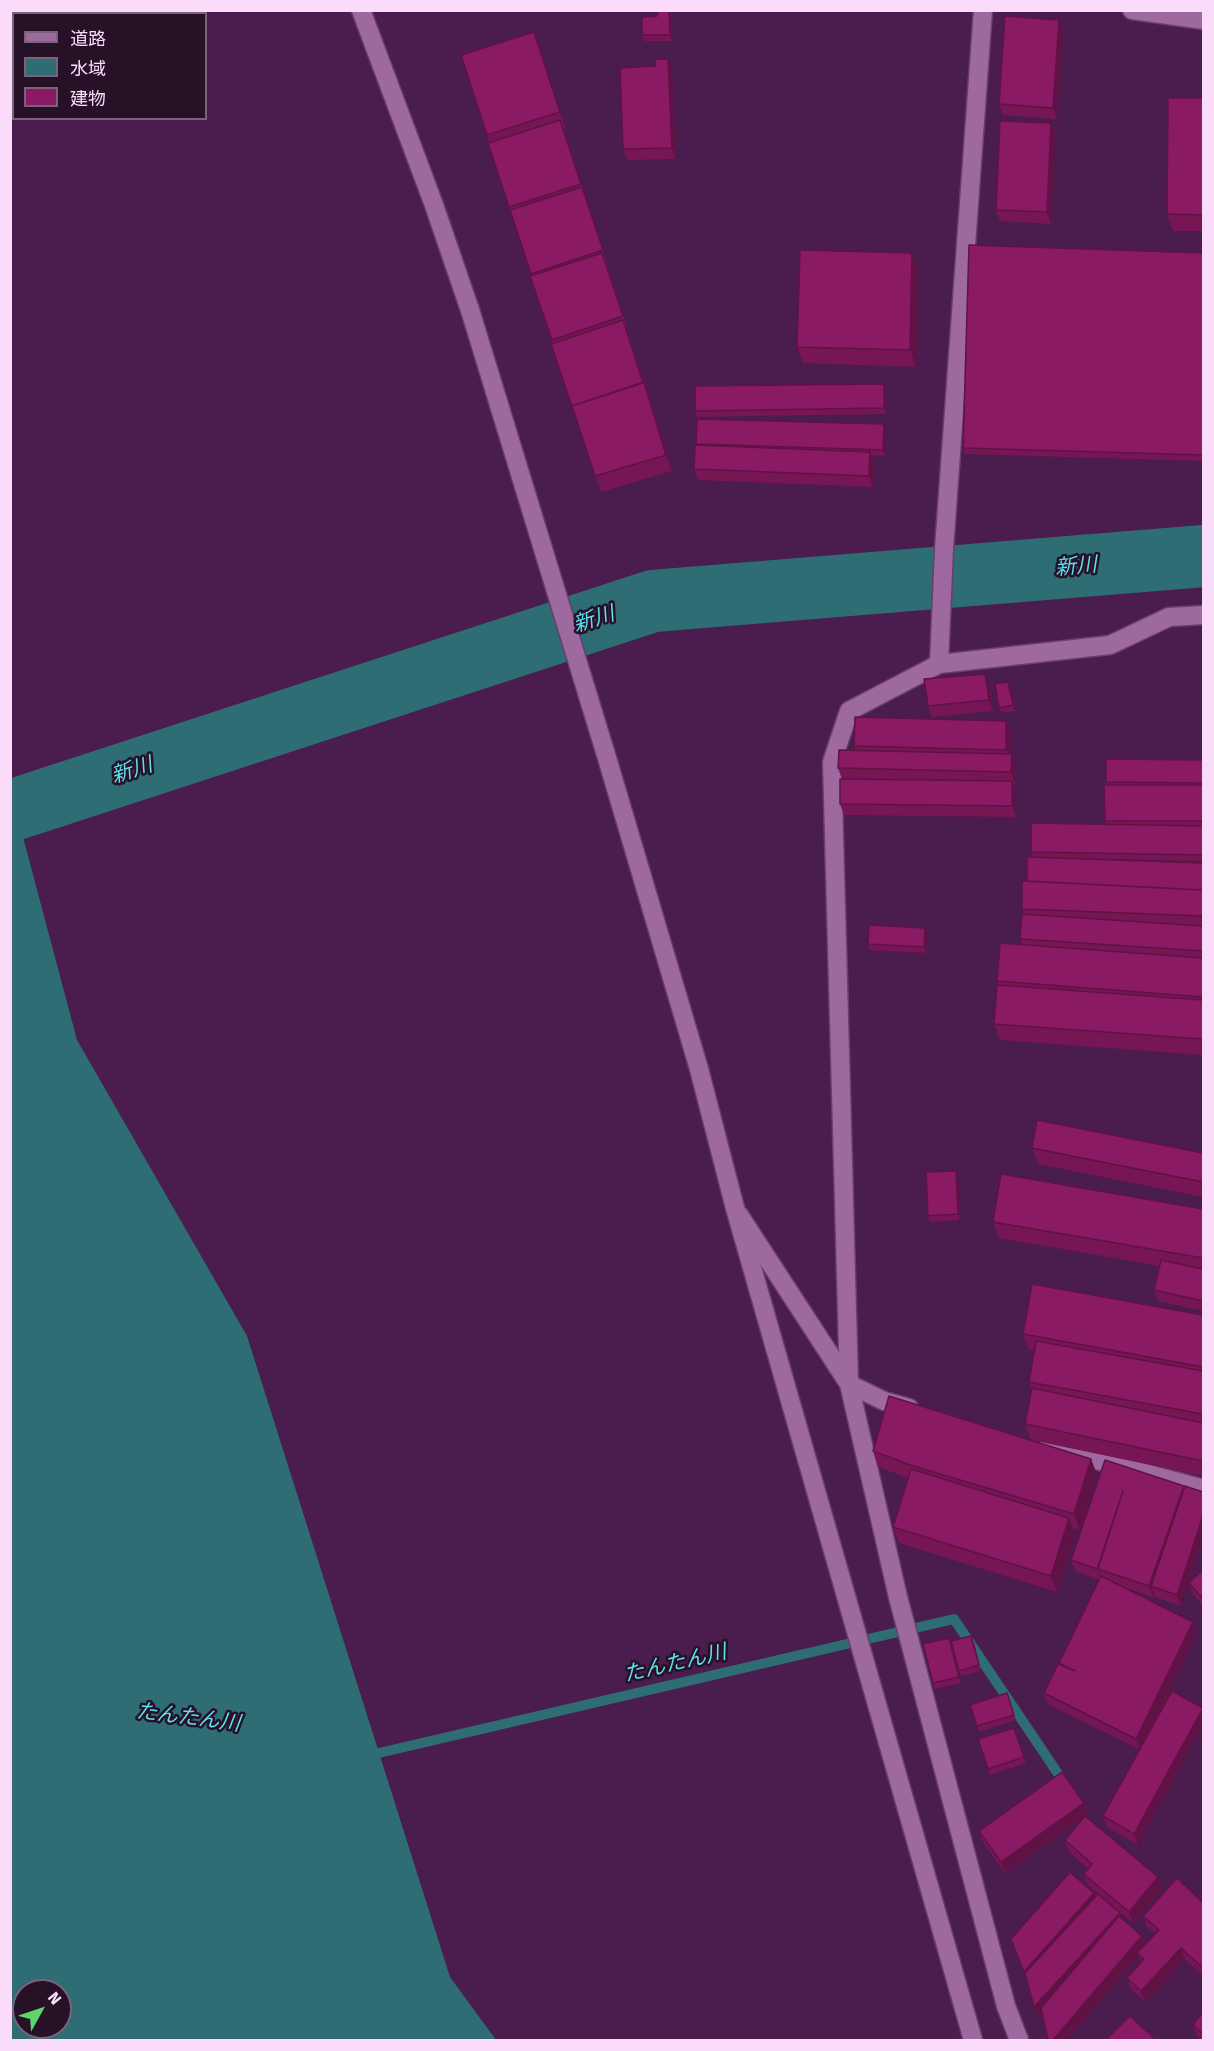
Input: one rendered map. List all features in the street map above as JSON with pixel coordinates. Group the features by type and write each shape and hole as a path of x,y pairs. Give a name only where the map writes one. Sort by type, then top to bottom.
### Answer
{"street":[{"path":"361,10 434,205 470,310 607,758 699,1069 735,1208 973,2040"},
{"path":"939,664 944,549 983,10"},
{"path":"1132,10 1203,20"},
{"path":"1019,2040 1003,1995 898,1597 849,1384 832,762 849,711 939,664 1110,645 1169,617 1203,615"},
{"path":"735,1208 849,1384 885,1401 930,1414"},
{"path":"1033,1442 1203,1490"}],"water":[{"path":"11,792 77,1040 247,1336 450,1977 496,2040 11,2040"}],"building":[{"path":"658,10 669,10 670,35 642,35 642,17 657,16"},
{"path":"1005,16 1059,20 1053,108 999,104"},
{"path":"534,32 560,112 487,135 461,55"},
{"path":"655,59 668,59 672,148 623,149 620,68 655,66"},
{"path":"1168,98 1203,98 1203,215 1167,214"},
{"path":"560,120 581,184 509,207 488,143"},
{"path":"1000,121 1051,123 1047,212 996,210"},
{"path":"582,187 603,250 531,274 510,210"},
{"path":"969,245 1203,253 1203,455 963,448"},
{"path":"800,250 912,253 910,350 797,347"},
{"path":"602,253 623,316 552,340 530,276"},
{"path":"623,320 643,383 572,407 551,344"},
{"path":"644,382 666,455 595,476 572,406"},
{"path":"884,384 884,408 695,411 695,386"},
{"path":"697,419 884,424 883,450 696,444"},
{"path":"695,445 870,452 869,476 694,469"},
{"path":"985,674 989,700 928,706 924,679"},
{"path":"1008,682 1013,705 999,708 995,684"},
{"path":"855,717 1006,721 1006,750 854,746"},
{"path":"839,750 1012,754 1011,772 838,768"},
{"path":"1106,759 1203,760 1203,783 1106,782"},
{"path":"840,779 1012,781 1012,806 840,804"},
{"path":"1104,785 1203,785 1203,821 1105,821"},
{"path":"1031,823 1203,826 1203,855 1031,852"},
{"path":"1027,857 1203,863 1203,890 1027,881"},
{"path":"1022,881 1203,890 1203,916 1022,909"},
{"path":"1022,914 1203,926 1203,951 1020,939"},
{"path":"869,925 925,928 924,947 868,944"},
{"path":"1000,943 1203,958 1203,997 997,981"},
{"path":"997,985 1203,1000 1203,1039 994,1024"},
{"path":"1037,1120 1203,1153 1203,1182 1032,1148"},
{"path":"956,1171 958,1214 928,1216 926,1172"},
{"path":"1001,1174 1203,1209 1203,1258 993,1222"},
{"path":"1161,1260 1203,1269 1203,1301 1154,1290"},
{"path":"1032,1284 1203,1315 1203,1367 1023,1334"},
{"path":"1036,1341 1203,1371 1203,1414 1029,1382"},
{"path":"1032,1388 1203,1423 1203,1461 1025,1424"},
{"path":"889,1396 1091,1459 1074,1514 910,1465 873,1451"},
{"path":"1105,1460 1184,1486 1149,1586 1098,1569 1123,1491 1097,1569 1071,1560"},
{"path":"911,1469 1069,1518 1051,1576 893,1527"},
{"path":"1185,1486 1203,1492 1203,1516 1177,1595 1151,1586"},
{"path":"1203,1570 1203,1599 1189,1583"},
{"path":"1101,1576 1193,1622 1136,1739 1044,1693 1058,1664 1075,1671 1059,1663"},
{"path":"971,1636 979,1665 959,1671 951,1641"},
{"path":"949,1638 959,1677 933,1683 923,1644"},
{"path":"1172,1691 1203,1708 1134,1834 1103,1816"},
{"path":"1007,1693 1014,1715 977,1726 970,1705"},
{"path":"1014,1728 1024,1757 988,1769 978,1739"},
{"path":"1062,1772 1084,1803 1001,1862 979,1831"},
{"path":"1085,1816 1158,1877 1129,1912 1084,1874 1092,1864 1065,1840"},
{"path":"1070,1872 1094,1893 1024,1972 1011,1939"},
{"path":"1177,1878 1203,1903 1203,1965 1202,1967 1181,1948 1141,1991 1127,1978 1144,1959 1137,1953 1159,1930 1143,1916"},
{"path":"1098,1894 1120,1913 1034,2007 1025,1973"},
{"path":"1119,1916 1142,1936 1053,2040 1048,2040 1041,2008"},
{"path":"1203,2012 1203,2034 1193,2025"},
{"path":"1130,2016 1156,2040 1106,2040"}],"waterway":[{"name":"新川","path":"10,811 653,601 1204,556"},
{"name":"たんたん川","path":"366,1756 954,1619 1067,1787"}]}
